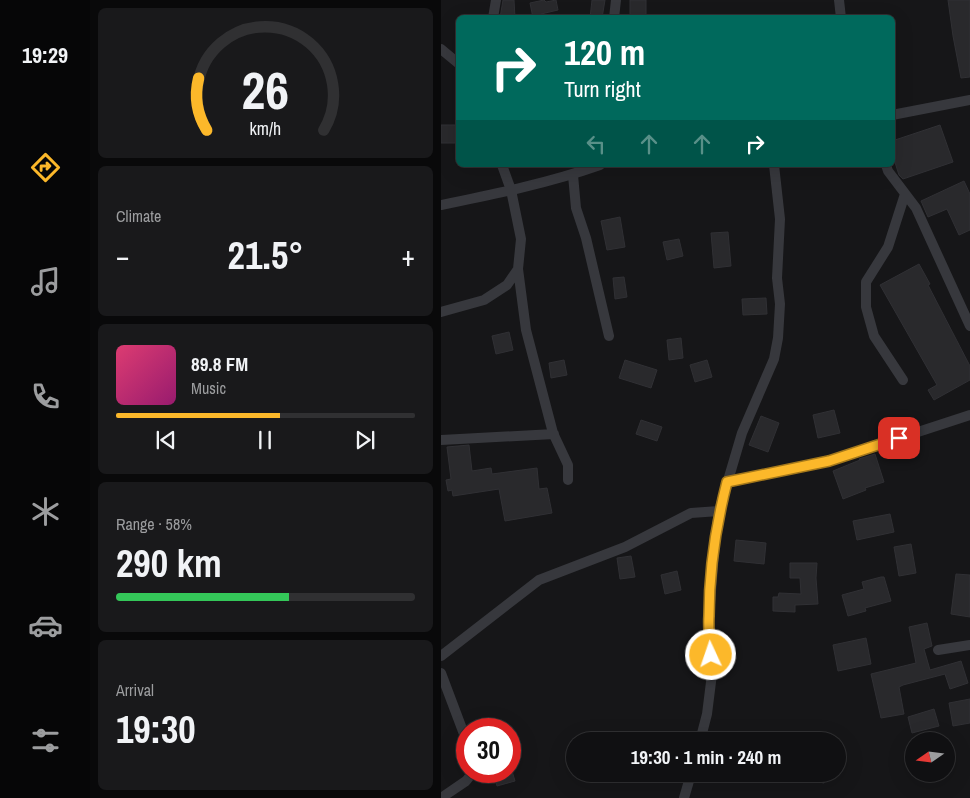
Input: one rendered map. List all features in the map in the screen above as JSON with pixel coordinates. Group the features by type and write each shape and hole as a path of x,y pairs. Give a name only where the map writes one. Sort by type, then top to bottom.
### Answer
{"street":[{"path":"494,15 496,0"},
{"path":"614,15 616,0"},
{"path":"839,0 841,15"},
{"path":"441,50 456,62"},
{"path":"895,114 970,100"},
{"path":"503,167 511,190 521,239 518,268 526,330 554,434 568,465 567,480"},
{"path":"441,205 511,190 594,167"},
{"path":"702,732 707,714 712,674 709,617 719,511 742,433 774,359 778,338 780,304 777,278 780,218 775,167"},
{"path":"887,167 916,208 970,326"},
{"path":"573,174 577,208 609,336"},
{"path":"903,380 874,336 866,307 866,282 888,247 905,194"},
{"path":"441,312 484,300 507,285 518,268"},
{"path":"727,482 829,461 970,415"},
{"path":"441,440 554,434"},
{"path":"441,656 539,580 625,547 691,513 719,511"},
{"path":"939,650 970,645"},
{"path":"441,673 458,718"},
{"path":"684,798 689,782"},
{"path":"441,798 463,783"}],"building":[{"path":"503,0 514,0 515,15 500,15"},
{"path":"556,0 558,10 542,15 532,15 530,3"},
{"path":"592,0 605,0 602,15 590,15"},
{"path":"630,0 646,0 646,15 630,15"},
{"path":"948,0 970,0 970,77 961,78"},
{"path":"441,125 456,125 456,143 441,143"},
{"path":"940,125 953,162 903,179 899,175 895,162 895,140"},
{"path":"964,181 970,194 970,230 959,235 947,209 928,217 921,201"},
{"path":"620,217 625,247 607,250 601,221"},
{"path":"728,232 731,266 714,268 711,233"},
{"path":"679,239 683,256 667,260 663,242"},
{"path":"919,264 970,366 970,380 934,400 928,390 937,385 880,285"},
{"path":"624,277 627,297 615,299 613,278"},
{"path":"766,298 767,314 743,315 742,299"},
{"path":"509,332 513,350 496,354 492,336"},
{"path":"681,338 683,358 669,360 667,340"},
{"path":"564,360 567,375 551,378 549,363"},
{"path":"625,360 657,370 651,388 619,378"},
{"path":"707,360 712,377 695,382 690,365"},
{"path":"834,410 840,433 818,438 813,415"},
{"path":"761,416 779,423 768,452 749,445"},
{"path":"641,420 662,427 657,441 636,434"},
{"path":"469,445 472,471 491,468 492,474 537,468 539,489 547,488 552,513 505,521 499,489 453,496 452,490 448,491 446,480 451,479 447,447"},
{"path":"875,454 884,482 865,488 866,490 843,499 833,471"},
{"path":"890,514 894,532 857,540 853,521"},
{"path":"736,540 766,543 764,564 734,561"},
{"path":"911,544 916,573 899,576 894,547"},
{"path":"631,556 635,577 620,579 617,558"},
{"path":"790,563 817,563 818,604 795,605 795,612 773,611 773,597 778,597 779,593 801,594 800,578 790,578"},
{"path":"677,571 681,590 665,594 661,575"},
{"path":"956,574 970,575 970,617 951,614"},
{"path":"884,577 891,601 865,608 866,611 848,616 842,595 864,589 862,582"},
{"path":"927,623 932,646 924,649 930,670 961,661 968,683 950,689 945,674 903,685 899,687 904,714 881,718 871,674 916,663 909,627"},
{"path":"866,638 871,664 838,671 833,645"},
{"path":"970,699 970,723 953,726 949,703"},
{"path":"934,709 939,726 912,732 908,717"},
{"path":"496,783 508,783 497,786"}],"route":[{"path":"711,655 709,617 715,540 719,511 727,482 829,461 899,438"}]}
